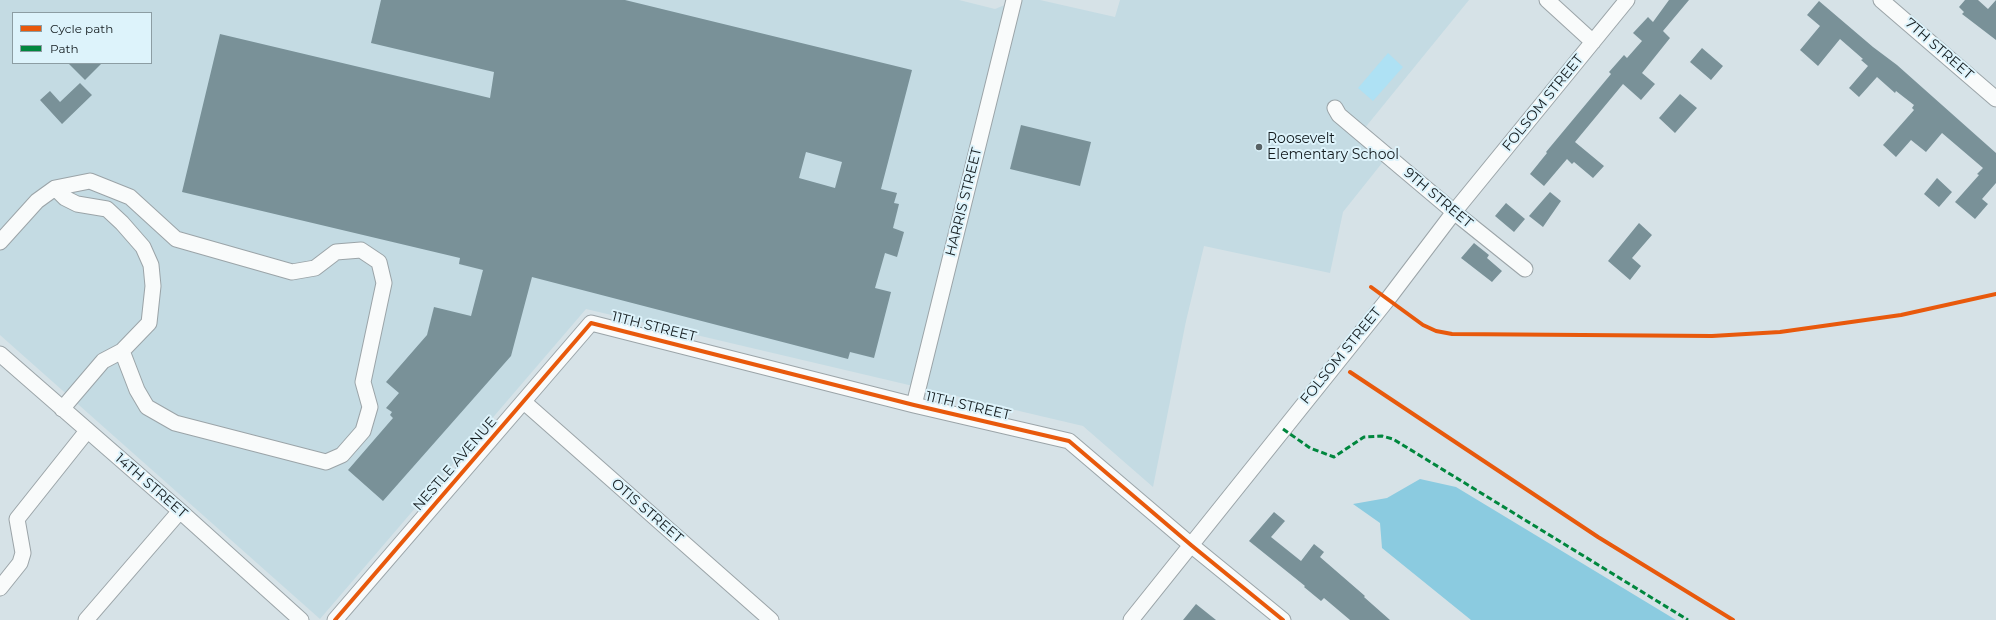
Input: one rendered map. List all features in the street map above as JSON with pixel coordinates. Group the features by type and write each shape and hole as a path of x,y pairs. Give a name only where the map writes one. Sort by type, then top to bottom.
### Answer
{"street":[{"name":"HARRIS STREET","path":"914,404 1014,0"},
{"path":"1546,0 1593,42"},
{"name":"FOLSOM STREET","path":"1131,620 1388,299 1454,212 1627,0"},
{"name":"7TH STREET","path":"1881,0 1996,99"},
{"name":"9TH STREET","path":"1335,108 1339,115 1454,212 1525,269"},
{"path":"0,242 38,201 55,188 90,181 130,197 176,239 292,272 315,268 336,252 361,250 379,262 384,283 363,382 370,407 362,431 342,455 326,462 175,423 147,407 137,390 122,351"},
{"path":"55,188 64,198 77,204 107,209 122,223 143,247 151,265 152,286 149,323 122,351 104,361 62,409"},
{"name":"11TH STREET","path":"591,322 914,404 1069,441 1191,545 1283,620"},
{"name":"NESTLE AVENUE","path":"335,620 524,402 591,322"},
{"name":"14TH STREET","path":"0,354 87,432 180,511 301,620"},
{"name":"OTIS STREET","path":"524,402 771,620"},
{"path":"0,588 20,563 23,553 17,519 87,432"},
{"path":"86,620 180,511"}],"shaded area":[{"path":"0,0 959,0 995,9 1017,0 1040,0 1115,17 1120,0 1469,0 1364,129 1386,158 1343,212 1330,273 1204,246 1186,321 1153,487 1083,426 586,309 320,619 0,335"},
{"path":"1388,53 1403,67 1373,101 1358,88"},
{"path":"1420,479 1456,487 1676,620 1471,620 1382,548 1380,523 1353,504 1387,498"}],"building":[{"path":"381,0 625,0 912,70 881,189 897,193 894,203 899,204 893,228 904,232 897,257 885,253 875,288 891,292 874,358 850,352 848,359 532,277 511,356 383,501 348,470 393,418 390,415 392,412 386,408 399,393 386,382 427,335 434,307 471,316 483,270 459,264 460,258 182,192 220,34 490,98 494,72 371,43","holes":["806,152 842,162 835,188 799,178"]},
{"path":"1669,0 1689,0 1663,31 1670,38 1642,73 1655,84 1641,100 1623,84 1575,142 1604,166 1593,178 1574,162 1572,164 1567,159 1544,186 1530,174 1547,153 1546,152 1611,74 1609,72 1624,55 1627,58 1642,41 1633,33 1648,17 1653,22"},
{"path":"1965,0 1978,0 1988,9 1996,0 1996,40 1962,14 1964,12 1959,7"},
{"path":"1819,1 1873,47 1897,65 1996,153 1996,183 1982,199 1988,204 1975,219 1955,202 1979,175 1977,174 1983,168 1942,133 1926,152 1911,140 1896,157 1883,145 1914,110 1912,108 1914,105 1896,91 1895,93 1877,77 1859,97 1849,88 1868,66 1861,60 1863,59 1840,39 1818,66 1800,50 1820,26 1807,15"},
{"path":"1702,48 1723,66 1711,80 1690,62"},
{"path":"69,64 101,64 85,80"},
{"path":"80,83 92,95 62,124 40,100 50,91 60,102"},
{"path":"1680,94 1697,108 1675,133 1659,118"},
{"path":"1021,125 1091,142 1080,186 1010,169"},
{"path":"1937,178 1952,192 1939,207 1924,194"},
{"path":"1550,192 1561,201 1543,227 1529,216"},
{"path":"1506,203 1525,219 1514,232 1495,216"},
{"path":"1639,223 1652,235 1632,258 1641,266 1630,280 1608,261"},
{"path":"1474,243 1489,255 1487,258 1502,271 1492,282 1461,258"},
{"path":"1274,512 1285,521 1271,537 1301,561 1314,544 1324,552 1320,557 1390,620 1350,620 1324,598 1321,601 1304,587 1305,586 1249,541"},
{"path":"1196,604 1216,620 1183,620"}],"marked path":[{"path":"1283,429 1310,448 1334,457 1364,437 1382,436 1393,439 1688,620"}],"cycle path":[{"path":"1371,287 1423,325 1436,331 1452,334 1712,336 1780,332 1901,315 1996,294"},
{"path":"335,620 591,323 914,405 1069,441 1191,545 1283,620"},
{"path":"1350,372 1598,537 1733,620"}],"place":[{"name":"Roosevelt Elementary School","path":"1259,147"}]}
